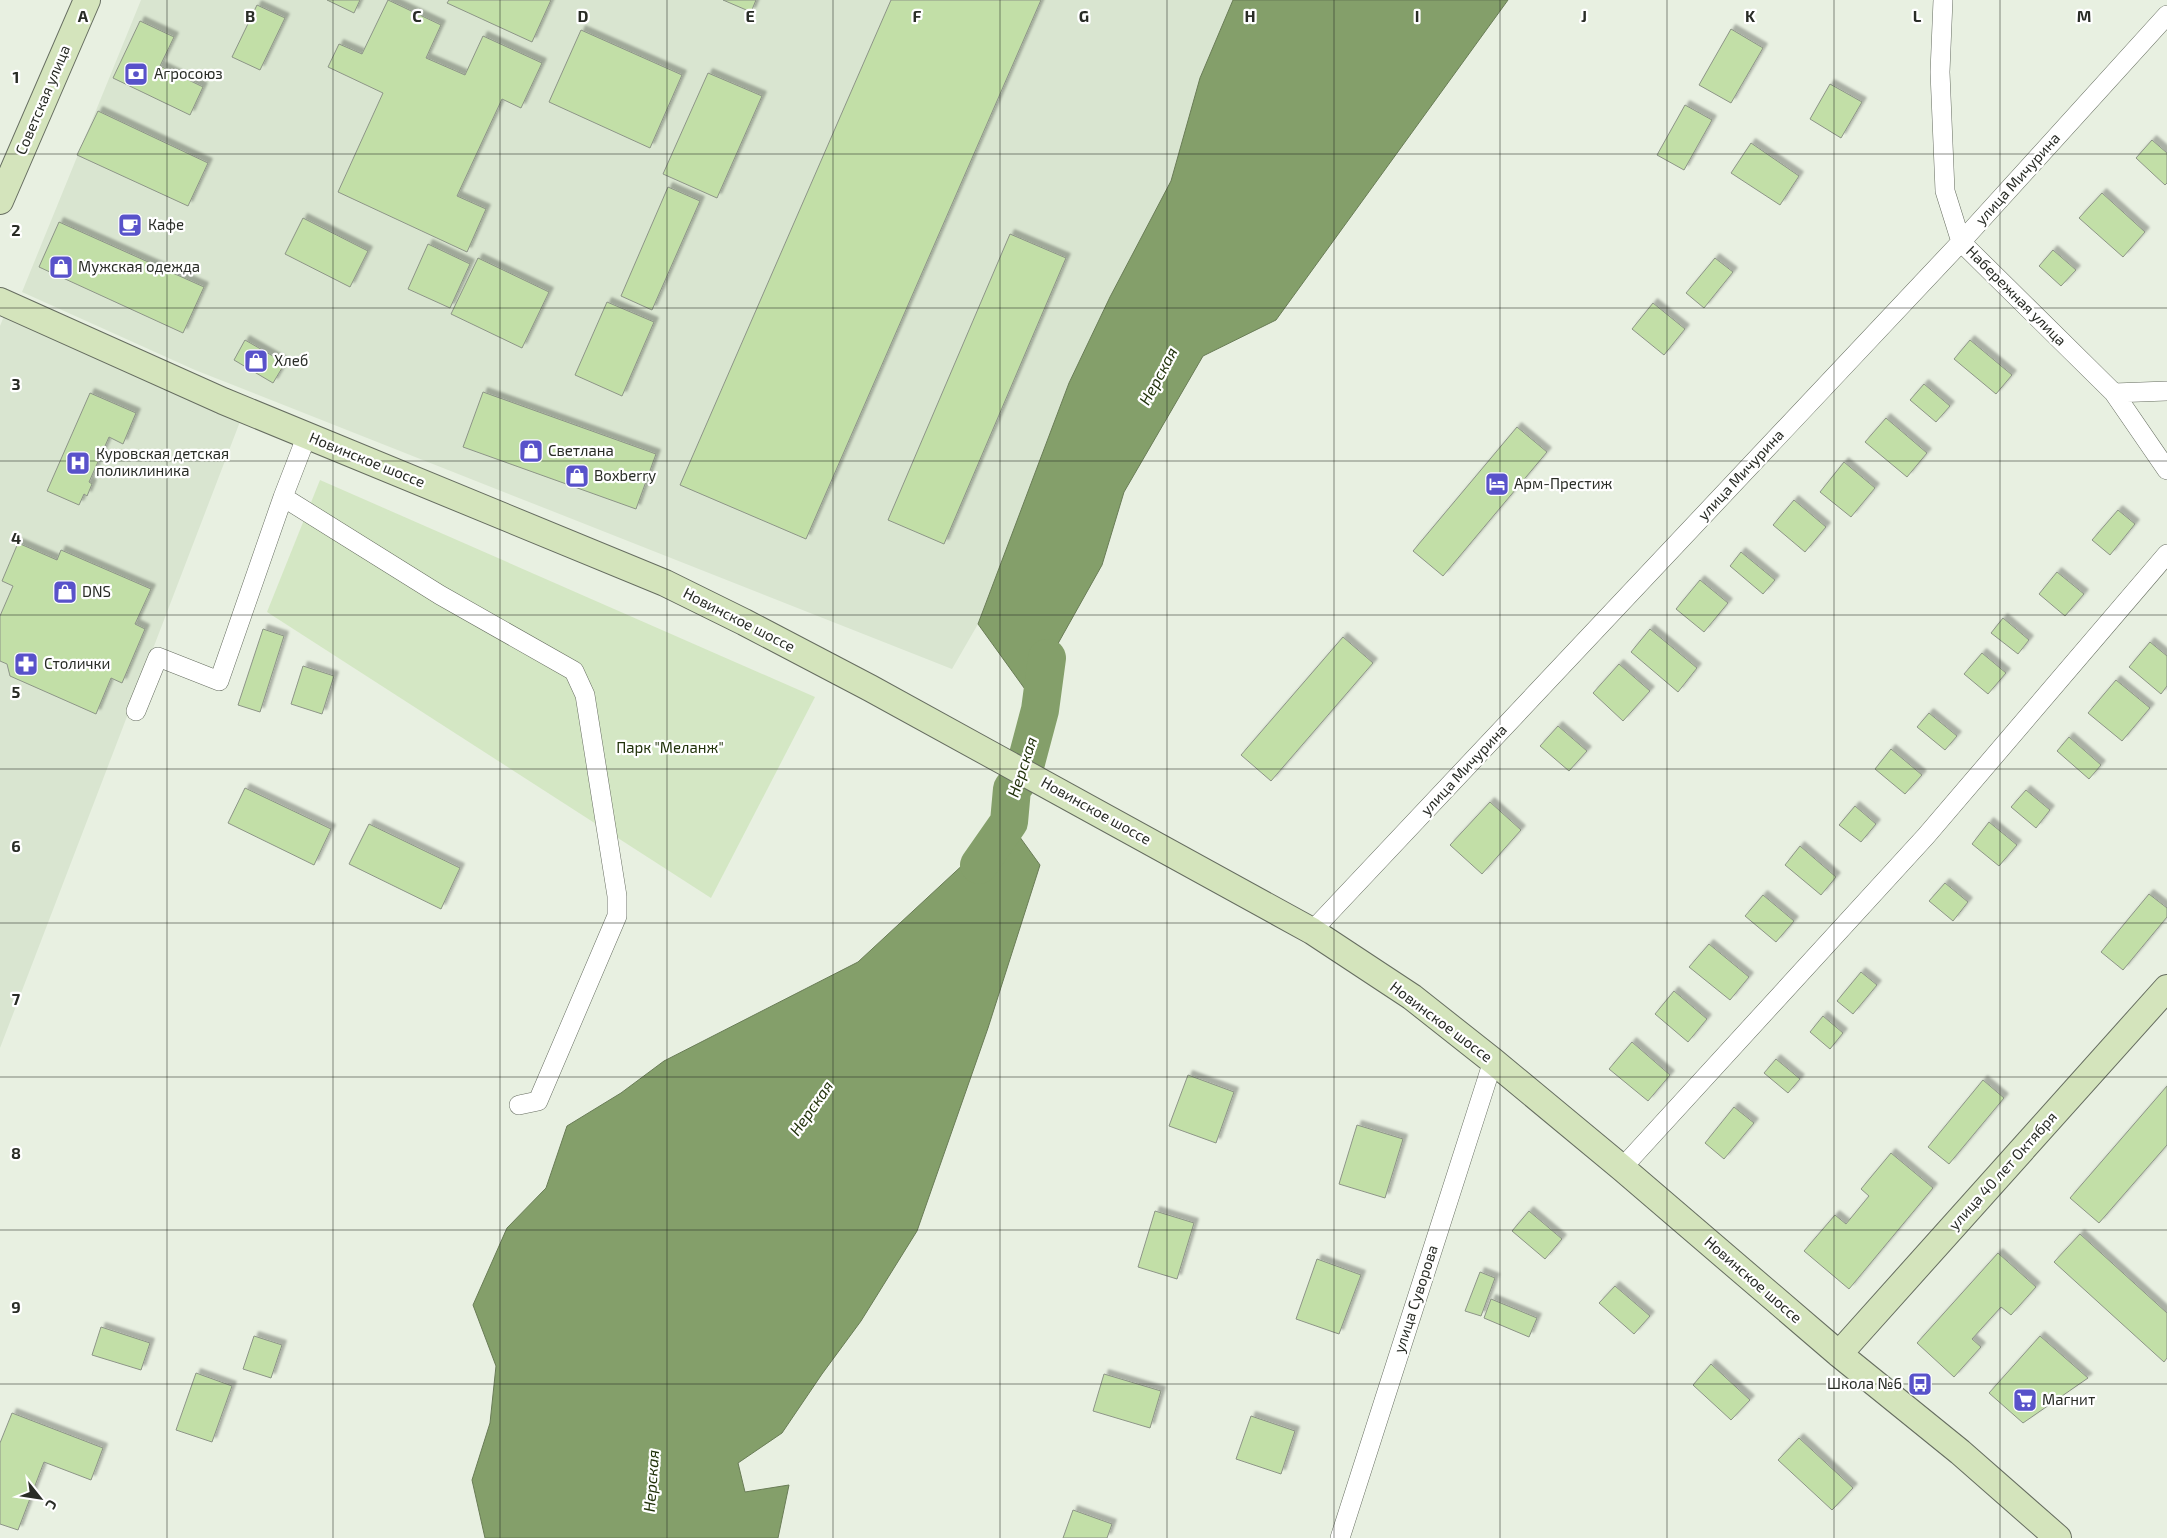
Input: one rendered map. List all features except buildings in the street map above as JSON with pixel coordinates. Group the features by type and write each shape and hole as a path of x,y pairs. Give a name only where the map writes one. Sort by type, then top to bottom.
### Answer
{"street":[{"name":"Советская улица","path":"0,201 87,0"},
{"name":"Набережная улица","path":"1943,0 1940,72 1946,191 1961,242 2114,393 2167,470"},
{"name":"улица Мичурина","path":"1312,931 1961,242 2167,15"},
{"name":"Новинское шоссе","path":"0,301 170,378 665,583 744,622 931,722 1312,931 1412,997 1493,1060 1839,1354 1960,1452 2058,1538"},
{"path":"2114,393 2167,391"},
{"path":"136,711 158,656 219,681 283,498 307,436"},
{"path":"283,498 440,595 574,671 585,695 617,896 617,916 538,1101 519,1106"},
{"path":"1622,1168 1926,836 2167,554"},
{"name":"улица 40 лет Октября","path":"1839,1354 2167,988"},
{"name":"улица Суворова","path":"1340,1538 1493,1060"}],"shaded area":[{"path":"141,0 1233,0 1200,78 1171,181 1110,297 1069,383 978,624 952,669 195,370 22,292"},
{"path":"4,316 241,419 0,1048 0,326"}],"green space":[{"name":"Парк \"Меланж\"","path":"320,480 815,697 711,898 267,612"}],"water":[{"path":"1233,0 1508,0 1276,320 1203,356 1124,492 1102,565 1051,656 1040,710 978,624 1069,383 1110,297 1171,181 1200,78"},
{"path":"1009,822 1040,865 988,1028 917,1231 861,1321 782,1433 738,1463 745,1492 789,1485 778,1538 485,1538 472,1480 490,1423 496,1366 473,1305 507,1228 546,1188 567,1126 621,1093 664,1061 858,962"}],"waterway":[{"name":"Нерская","path":"979,865 1009,822 1012,789 1023,774 1040,710 1047,658"}],"place":[{"name":"Агросоюз","path":"136,74"},
{"name":"Кафе","path":"130,225"},
{"name":"Мужская одежда","path":"61,267"},
{"name":"Хлеб","path":"256,361"},
{"name":"Светлана","path":"531,451"},
{"name":"Куровская детская поликлиника","path":"78,463"},
{"name":"Boxberry","path":"577,476"},
{"name":"Арм-Престиж","path":"1497,484"},
{"name":"DNS","path":"65,592"},
{"name":"Столички","path":"26,664"},
{"name":"Школа №6","path":"1920,1384"},
{"name":"Магнит","path":"2025,1400"}]}
